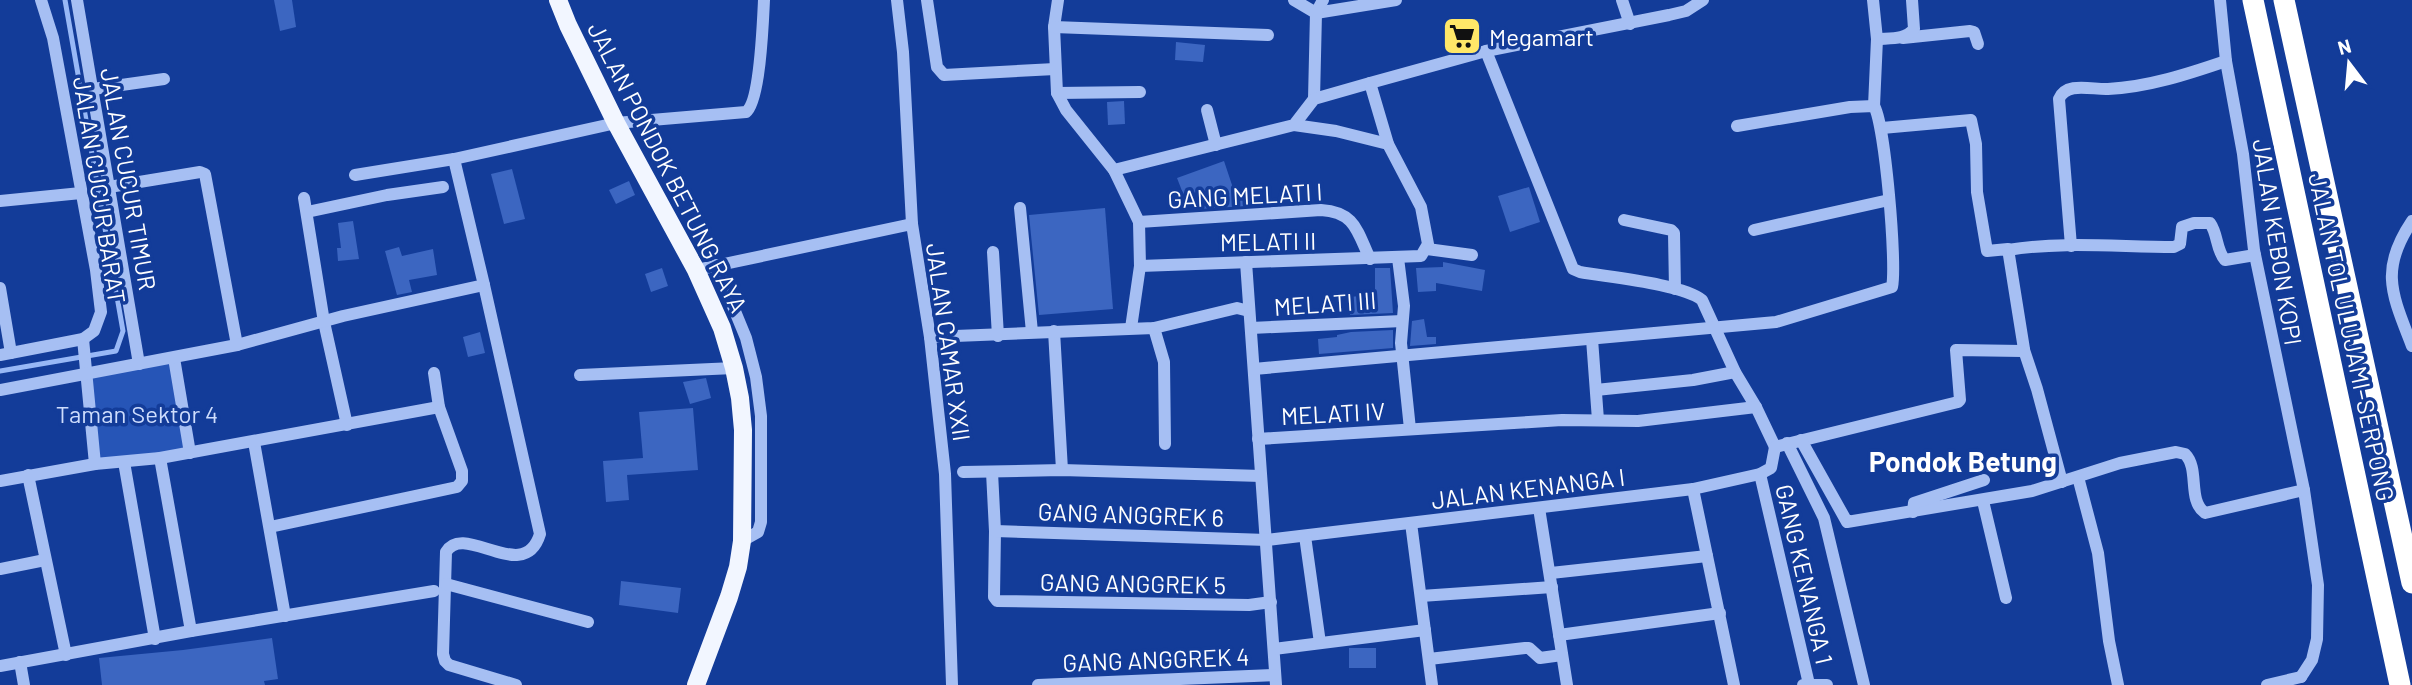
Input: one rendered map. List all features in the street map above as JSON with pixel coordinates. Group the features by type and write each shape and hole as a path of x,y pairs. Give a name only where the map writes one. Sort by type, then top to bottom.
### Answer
{"highway":[{"name":"JALAN TOL ULUJAMI–SERPONG","path":"2253,0 2400,685"},
{"name":"JALAN TOL ULUJAMI–SERPONG","path":"2284,0 2412,583"}],"main road":[{"name":"JALAN PONDOK BETUNG RAYA","path":"558,0 616,123 696,270 722,328 734,368 740,398 743,443 742,541 729,597 696,685"}],"street":[{"name":"JALAN CUCUR BARAT","path":"41,0 53,38 96,270 101,312 94,331 83,342"},
{"path":"355,175 454,159 616,123 749,111 753,106 760,57 764,0"},
{"path":"897,0 903,52 912,224"},
{"path":"927,0 940,72 950,76 1055,69"},
{"path":"1058,0 1054,27 1057,93 1066,110 1114,170 1139,222 1140,266 1131,328"},
{"path":"1294,0 1316,13 1396,0"},
{"path":"1294,125 1314,99 1316,13 1322,0"},
{"path":"1622,0 1630,24"},
{"path":"1314,99 1486,51 1686,11 1703,0"},
{"path":"1254,369 1776,322 1892,287 1882,128 1876,110 1877,39 1873,0"},
{"path":"1903,38 1914,29 1912,0"},
{"name":"JALAN KEBON KOPI","path":"2220,0 2226,61 2255,255 2304,490 2318,585 2317,639 2305,681"},
{"name":"JALAN CUCUR TIMUR","path":"80,1 139,364"},
{"path":"1054,27 1268,35"},
{"path":"1877,39 1970,31 1974,33 1978,44"},
{"path":"1486,51 1573,269 1694,293 1702,300 1717,327 1735,372 1824,519 1864,685"},
{"path":"2071,246 2059,99 2061,92 2068,88 2124,87 2177,77 2226,61"},
{"path":"93,89 164,79"},
{"path":"1370,83 1388,144 1421,207 1427,249 1472,255"},
{"path":"1057,93 1140,92"},
{"path":"1737,126 1850,107 1876,110"},
{"path":"1207,110 1216,145"},
{"path":"1882,128 1971,120 1976,144 1977,192 1987,251 2042,244 2174,247 2180,244 2182,227 2203,221 2210,223 2213,228 2220,255 2225,260 2255,255"},
{"path":"1114,170 1294,125 1336,131 1388,144"},
{"path":"454,159 540,534 538,542 529,551 515,556 466,544 456,543 449,547 440,588 443,654 449,665 516,685"},
{"path":"109,187 200,172 205,174 237,345"},
{"path":"307,212 387,195 443,187"},
{"path":"0,201 81,192"},
{"path":"304,198 324,322 347,425"},
{"path":"1754,230 1888,200"},
{"path":"1020,208 1032,332"},
{"name":"GANG MELATI I","path":"1139,222 1321,209 1336,211 1344,214 1354,226 1370,258"},
{"path":"1624,220 1671,230 1674,233 1675,289"},
{"path":"2412,220 2395,252 2390,274 2412,346"},
{"name":"JALAN CAMAR XXII","path":"696,270 912,224 930,337 945,474 952,685"},
{"name":"MELATI II","path":"1140,266 1398,258 1421,256 1427,249"},
{"path":"2008,250 2023,351 2038,390 2062,482"},
{"path":"993,252 999,336"},
{"path":"1398,258 1404,306 1402,356 1410,429"},
{"path":"1246,262 1276,680"},
{"path":"716,265 751,354 761,416 761,522 758,532 742,541"},
{"path":"0,390 86,370 139,364 237,345 484,285"},
{"path":"0,288 6,354 83,342 95,464"},
{"path":"930,337 1158,328 1237,308 1249,311"},
{"name":"MELATI III","path":"1251,328 1375,320 1402,321"},
{"path":"1158,328 1164,362 1165,444"},
{"path":"1054,331 1062,470"},
{"path":"1592,339 1598,420"},
{"path":"1781,445 1958,402 1960,400 1955,352 1958,350 2023,351"},
{"path":"174,358 190,453"},
{"path":"579,375 734,368"},
{"path":"1596,390 1693,380 1735,372"},
{"path":"270,527 457,486 462,481 462,471 439,407 434,373"},
{"path":"0,481 95,464 124,463 190,453 439,407"},
{"name":"MELATI IV","path":"1258,439 1562,420 1638,421 1756,407"},
{"path":"1801,440 1847,522 2032,491 2120,463 2176,452 2185,454 2190,460 2197,504 2205,513 2304,490"},
{"path":"254,442 285,616"},
{"path":"1760,474 1770,468 1781,445"},
{"path":"159,458 191,631"},
{"path":"124,463 155,639"},
{"path":"963,472 1062,470 1261,476"},
{"path":"992,472 995,531"},
{"name":"JALAN KENANGA I","path":"1267,540 1693,489 1760,474"},
{"name":"GANG KENANGA 1","path":"1760,474 1806,684"},
{"path":"28,475 66,655"},
{"path":"2078,477 2098,552 2109,641 2118,685"},
{"path":"1913,512 1914,503 1984,480"},
{"path":"1693,489 1734,685"},
{"path":"1983,501 2006,598"},
{"path":"1539,508 1567,685"},
{"path":"1411,523 1432,685"},
{"name":"GANG ANGGREK 6","path":"995,531 1267,540"},
{"name":"GANG ANGGREK 5","path":"995,531 995,600 1000,602 1249,605 1271,602"},
{"path":"1305,536 1320,643"},
{"path":"1550,573 1707,556"},
{"path":"0,569 45,561"},
{"path":"1421,596 1552,587"},
{"path":"0,666 440,588 588,622"},
{"path":"1559,635 1720,613"},
{"path":"1274,649 1425,630"},
{"path":"1429,659 1525,648 1529,648 1540,658 1562,655"},
{"path":"20,662 24,685"},
{"name":"GANG ANGGREK 4","path":"1038,685 1276,680"},
{"path":"2267,685 2305,681"},
{"path":"1806,684 1827,685"}],"green space":[{"name":"Taman Sektor 4","path":"172,358 188,454 101,469 86,372"}],"building":[{"path":"274,0 292,0 296,27 280,31"},
{"path":"1176,42 1205,45 1203,62 1175,60"},
{"path":"1124,101 1125,124 1108,125 1107,102"},
{"path":"1224,161 1234,191 1245,189 1246,206 1199,209 1197,192 1184,196 1177,178"},
{"path":"512,169 525,219 504,224 491,174"},
{"path":"629,181 635,195 616,204 609,190"},
{"path":"1529,187 1540,222 1510,232 1498,196"},
{"path":"1105,208 1113,309 1039,315 1029,215"},
{"path":"353,221 359,259 338,261 337,248 341,248 338,223"},
{"path":"399,247 402,256 433,249 437,275 409,280 412,292 397,295 385,251"},
{"path":"1443,262 1485,270 1482,291 1436,283 1436,291 1418,292 1416,268 1443,267"},
{"path":"662,268 668,286 651,292 645,274"},
{"path":"1375,268 1390,268 1393,313 1350,315 1348,297 1375,295"},
{"path":"1424,319 1427,337 1436,337 1436,344 1410,346 1412,321"},
{"path":"1393,330 1393,348 1319,354 1318,339 1351,332"},
{"path":"480,332 485,353 468,357 463,337"},
{"path":"706,378 711,398 690,404 683,382"},
{"path":"693,408 698,470 627,475 629,500 606,502 603,461 643,458 639,412"},
{"path":"621,581 681,588 678,613 619,605"},
{"path":"272,638 278,679 264,681 265,685 102,685 99,658"},
{"path":"1349,648 1376,648 1376,668 1349,668"}],"waterway":[{"path":"0,371 116,351 123,331 65,0"}],"place":[{"name":"Megamart","path":"1462,36"}],"district":[{"name":"Pondok Betung","path":"1963,461"}]}
